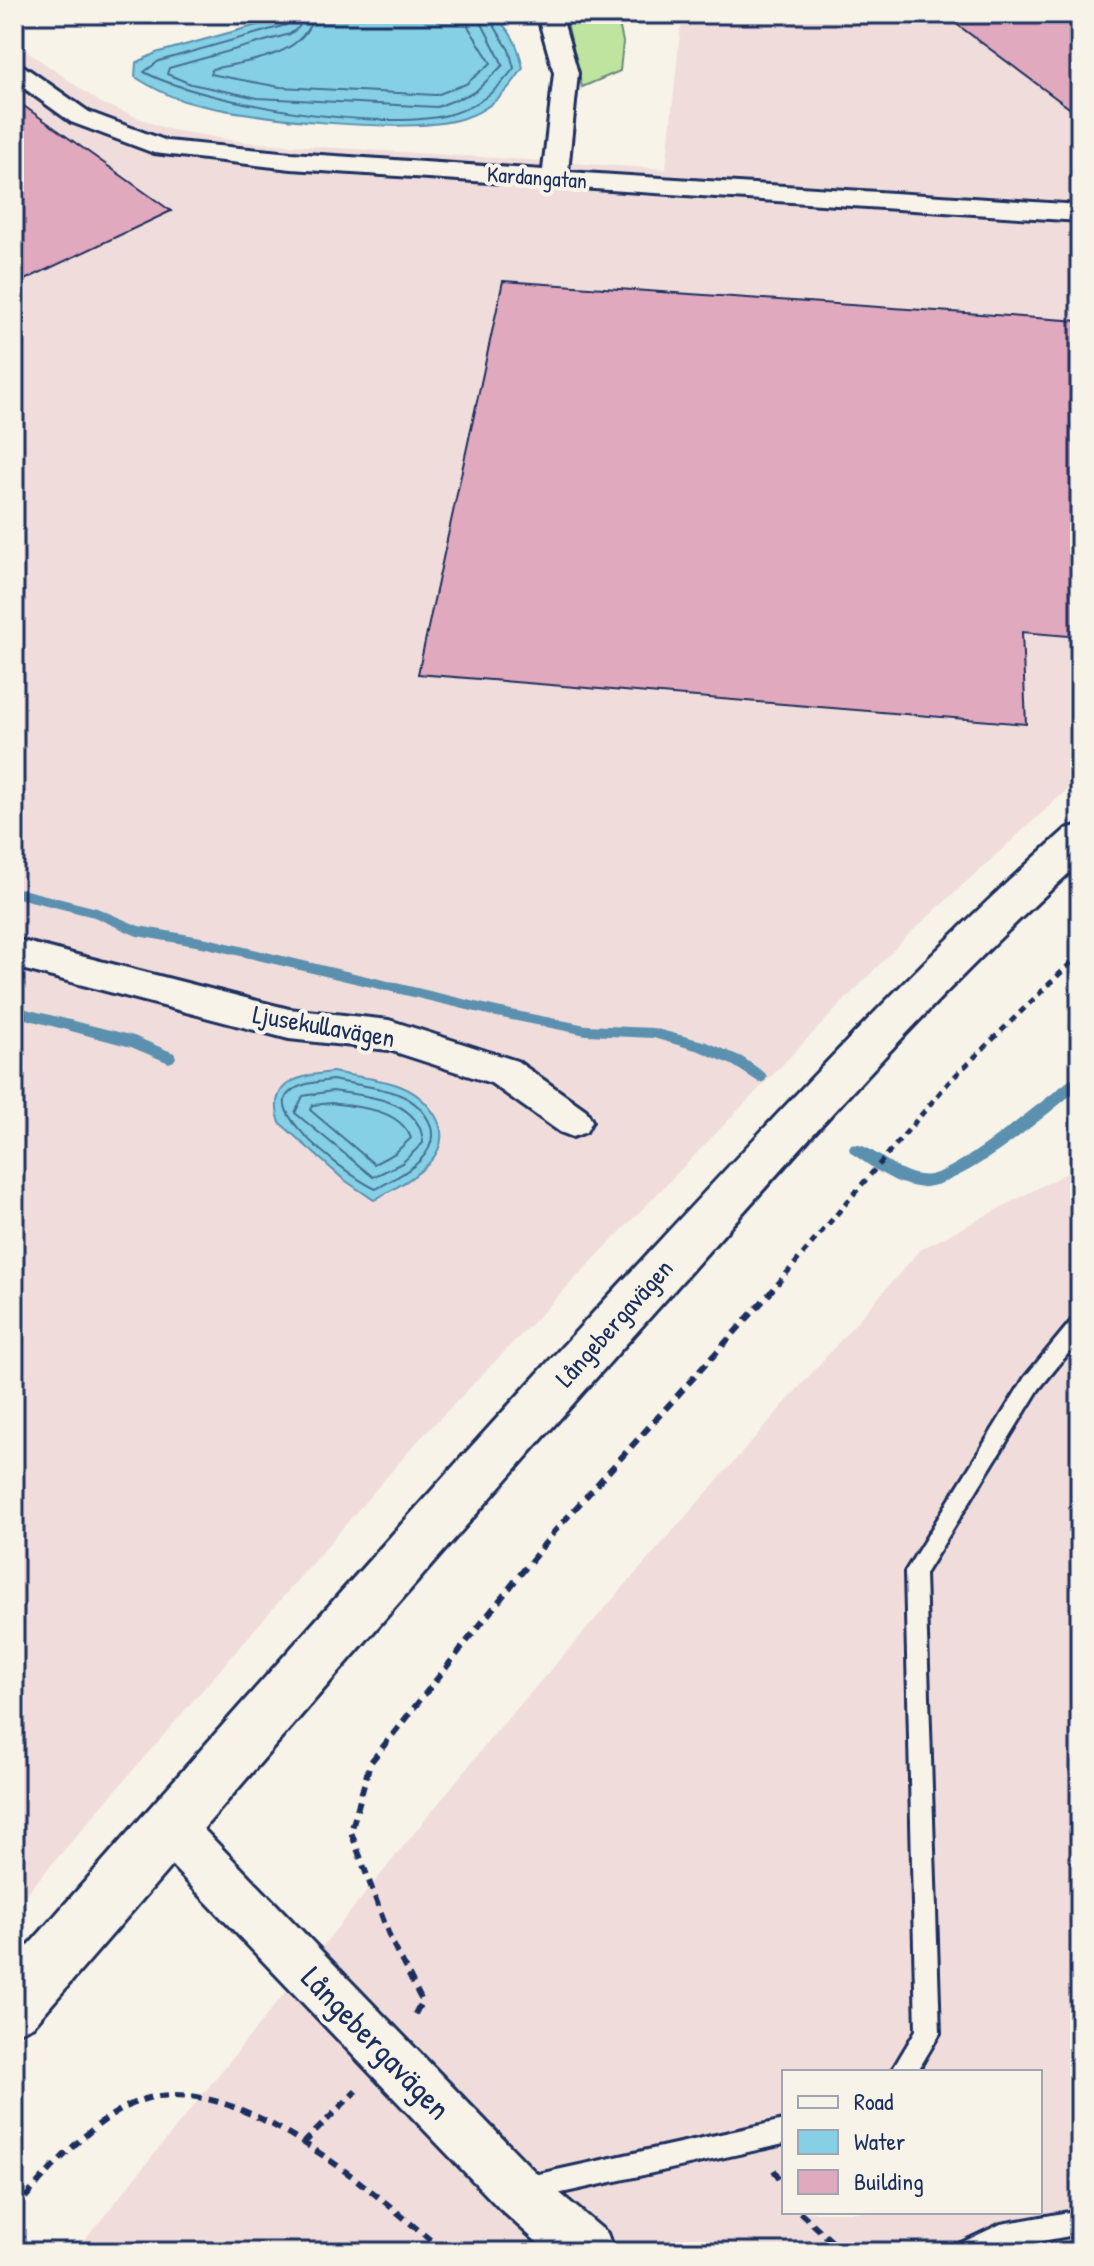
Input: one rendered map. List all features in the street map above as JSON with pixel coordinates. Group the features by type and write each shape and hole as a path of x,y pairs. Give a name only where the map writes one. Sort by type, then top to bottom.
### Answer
{"street":[{"path":"549,14 566,73 555,178"},
{"name":"Kardangatan","path":"14,70 80,117 163,148 291,161 1080,213"},
{"name":"Långebergavägen","path":"14,2005 572,1368 878,1034 1020,891 1080,840"},
{"name":"Ljusekullavägen","path":"14,953 289,1024 389,1035 504,1072 573,1121"},
{"name":"Långebergavägen","path":"169,1828 518,2191 588,2252"}],"lane":[{"path":"904,2070 928,2033 915,1572 1032,1383 1080,1325"},
{"path":"518,2191 782,2132"},
{"path":"970,2252 1001,2236 1080,2222"}],"path":[{"path":"303,2144 390,2057 422,2001 390,1938 351,1832 370,1763 554,1532 783,1278 949,1082 1080,954"},
{"path":"14,2210 94,2129 154,2096 175,2092 218,2102 303,2144 366,2187 444,2252"},
{"path":"802,2214 843,2252"}],"shaded area":[{"path":"682,14 1080,14 1080,778 907,936 416,1443 14,1908 14,42 101,103 167,129 244,142 666,169"},
{"path":"1080,1166 1080,2252 75,2252 496,1732 920,1250"}],"green space":[{"path":"565,14 617,14 623,42 620,71 582,87"}],"water":[{"path":"297,14 491,14 513,38 523,68 512,84 483,110 439,123 405,125 326,123 211,107 171,96 135,77 136,63 156,53"},
{"path":"333,1072 384,1081 412,1092 433,1112 441,1132 440,1145 424,1168 374,1200 343,1179 280,1123 277,1109 282,1089 298,1079"}],"building":[{"path":"943,14 1080,14 1080,116"},
{"path":"14,99 171,211 14,285"},
{"path":"503,281 1080,321 1080,637 1022,632 1026,724 418,674"}],"waterway":[{"path":"14,892 97,913 137,931 207,943 497,1012 586,1030 653,1033 702,1046 737,1061 760,1077"},
{"path":"14,1011 134,1042 169,1057"},
{"path":"856,1149 900,1176 929,1181 962,1167 983,1153 1080,1080"}]}
